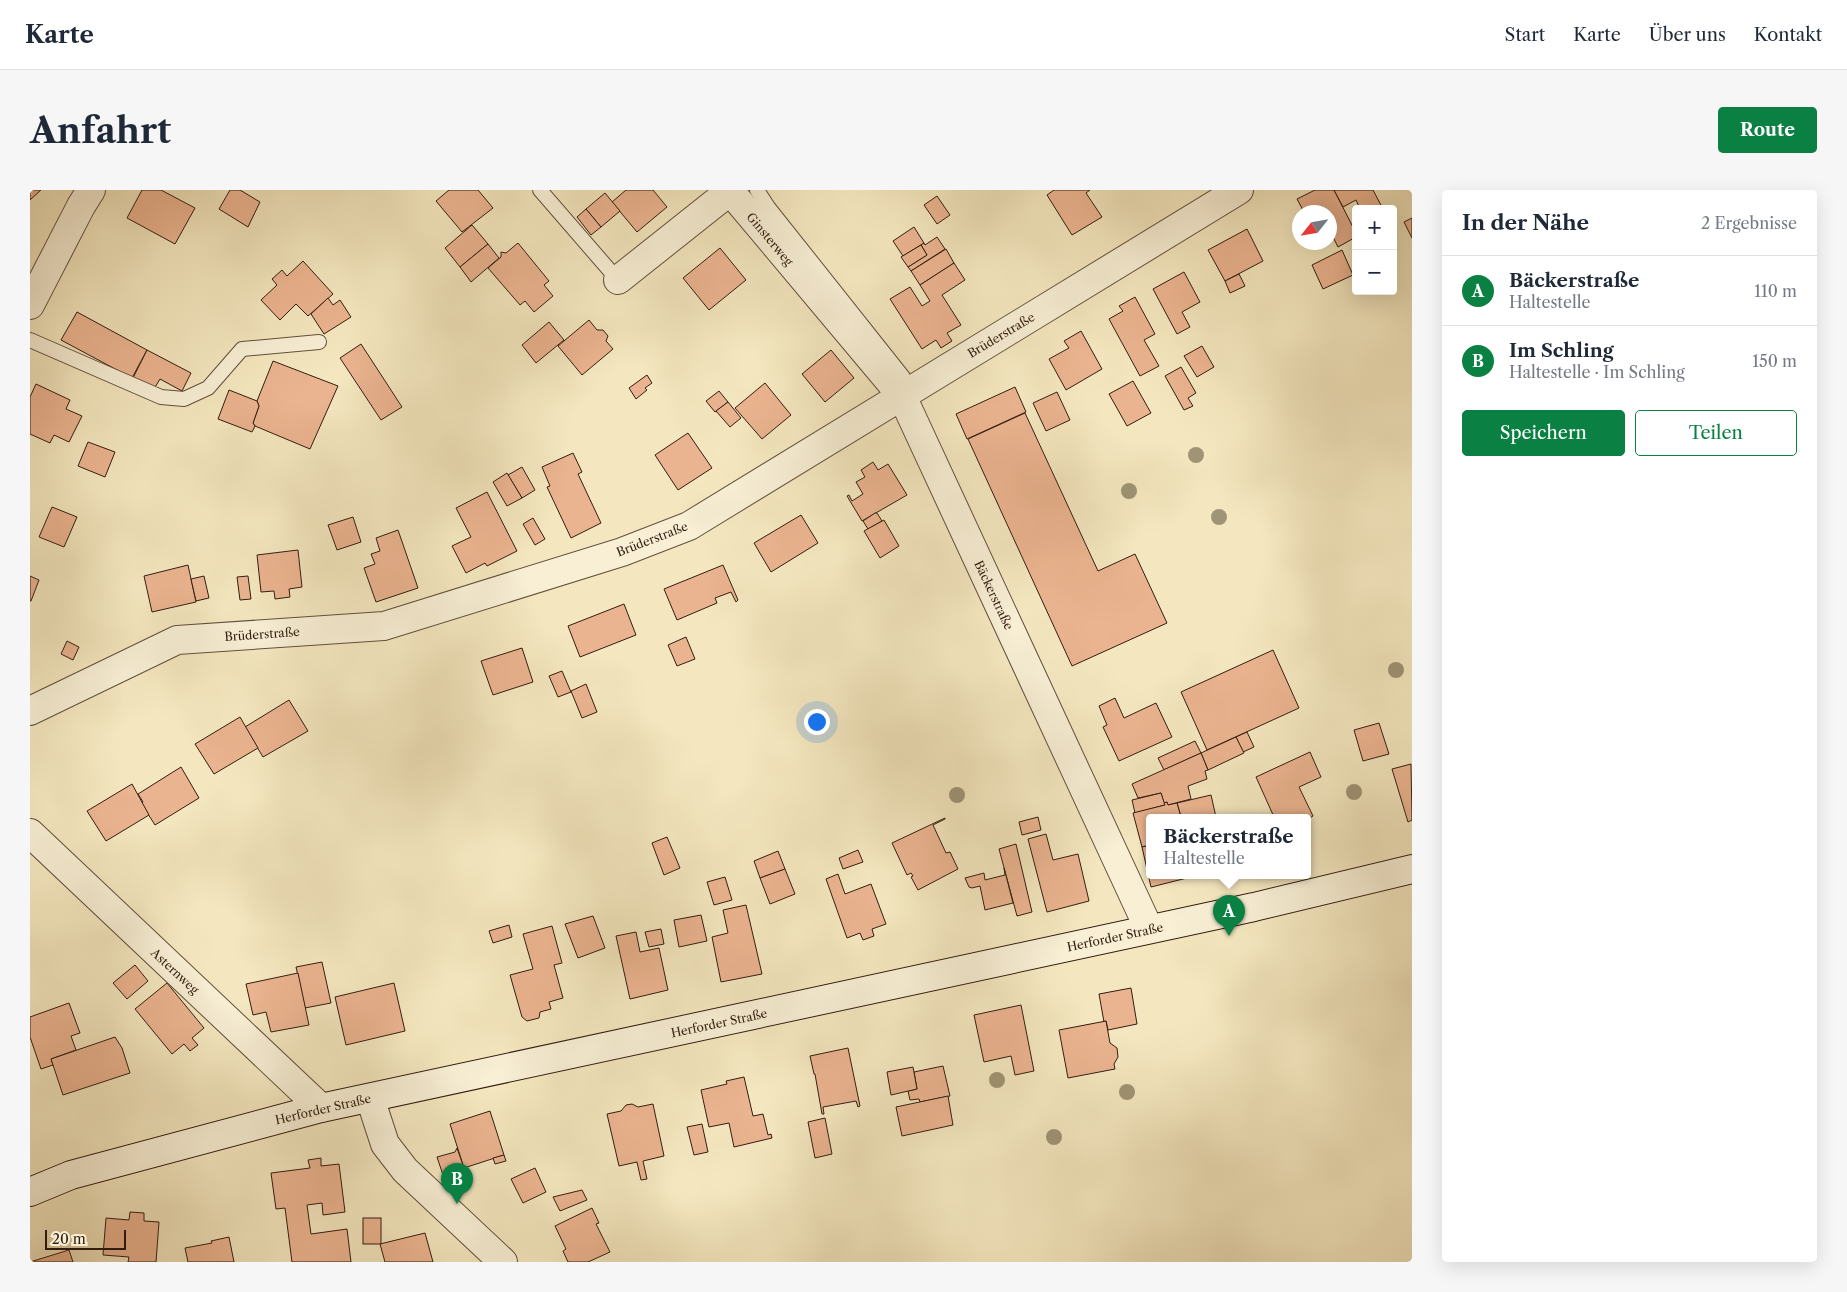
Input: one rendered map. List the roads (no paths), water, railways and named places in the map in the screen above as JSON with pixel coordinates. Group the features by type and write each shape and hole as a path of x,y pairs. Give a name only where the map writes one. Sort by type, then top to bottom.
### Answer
{"street":[{"path":"30,305 91,190"},
{"name":"Brüderstraße","path":"30,711 177,640 384,626 622,552 689,526 1238,190"},
{"name":"Ginsterweg","path":"618,280 730,191 908,392"},
{"name":"Bäckerstraße","path":"908,392 1149,930"},
{"name":"Asternweg","path":"30,833 321,1108"},
{"name":"Herforder Straße","path":"30,1192 71,1175 321,1108 1254,907 1412,869"},
{"path":"370,1098 385,1144 405,1170 503,1262"}],"lane":[{"path":"540,190 618,280"},
{"path":"757,190 908,392"},
{"path":"30,340 161,397 184,399 208,388 242,349 319,342"}],"place":[{"name":"Bäckerstraße","path":"1229,936"},
{"name":"Im Schling","path":"457,1204"}]}
